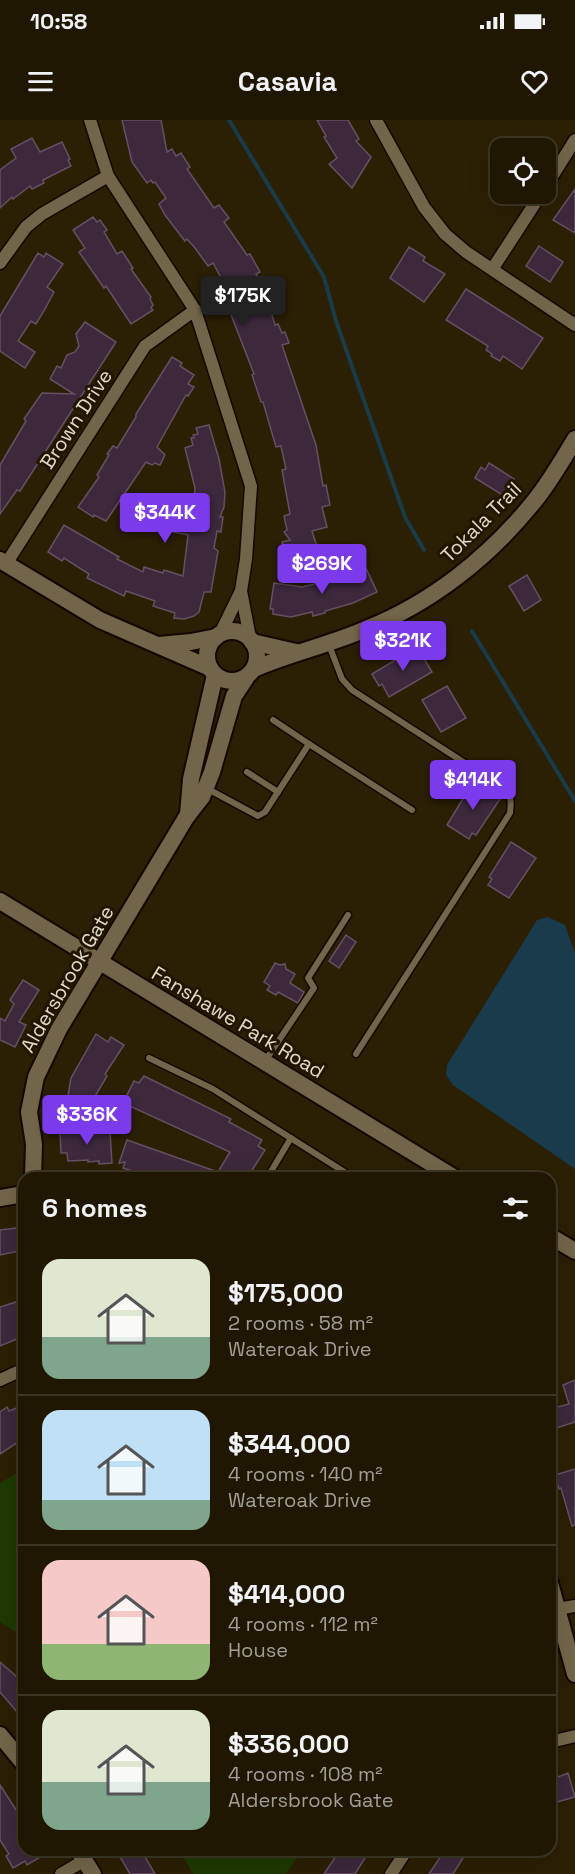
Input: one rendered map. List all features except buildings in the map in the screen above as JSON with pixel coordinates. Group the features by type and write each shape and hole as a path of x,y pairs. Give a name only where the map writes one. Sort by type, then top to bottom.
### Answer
{"street":[{"path":"90,120 108,176 195,310 251,486 246,559 241,591 207,651 212,671"},
{"path":"376,120 424,207 445,234 466,252 575,325"},
{"path":"556,170 575,140"},
{"path":"0,263 26,227 34,220 108,176"},
{"path":"493,268 535,204"},
{"name":"Brown Drive","path":"3,562 145,346 195,310"},
{"name":"Tokala Trail","path":"250,673 297,652 328,644 383,622 416,605 456,578 476,562 534,503 575,439"},
{"path":"3,562 100,620 158,645 230,682 250,673 257,656 251,640 241,591"},
{"path":"158,645 190,642 232,631 245,634 251,640"},
{"name":"Tokala Trail","path":"251,640 297,652"},
{"name":"Aldersbrook Gate","path":"188,816 191,778 212,671"},
{"name":"Aldersbrook Gate","path":"33,1172 34,1144 29,1112 36,1077 59,1029 188,816 202,797 220,748 234,696 250,673"},
{"name":"Fanshawe Park Road","path":"0,901 444,1172"},
{"path":"0,1198 18,1195"},
{"path":"556,1240 575,1251"},
{"path":"0,1380 18,1372"},
{"path":"556,1603 575,1674"},
{"path":"558,1610 575,1606"},
{"path":"0,1735 18,1757"},
{"path":"556,1741 575,1736"},
{"path":"391,1874 403,1856"},
{"path":"61,1874 85,1861"}],"lane":[{"path":"328,644 342,680 352,690 505,789 511,802 510,813 356,1054"},
{"path":"273,720 412,810"},
{"path":"205,788 258,816 265,812 309,744"},
{"path":"247,772 278,792"},
{"path":"265,1062 314,988 308,978 348,915"},
{"path":"149,1058 213,1089 345,1172"},
{"path":"271,1172 291,1138"}],"green space":[{"path":"18,1472 18,1633 0,1622 0,1483"},
{"path":"182,1856 298,1856 286,1874 193,1874"}],"water":[{"path":"548,917 565,925 575,953 575,1169 453,1085 446,1075 447,1065 537,920"}],"waterway":[{"path":"229,120 324,277 336,321 405,517 424,550"},
{"path":"472,631 575,801"}]}
